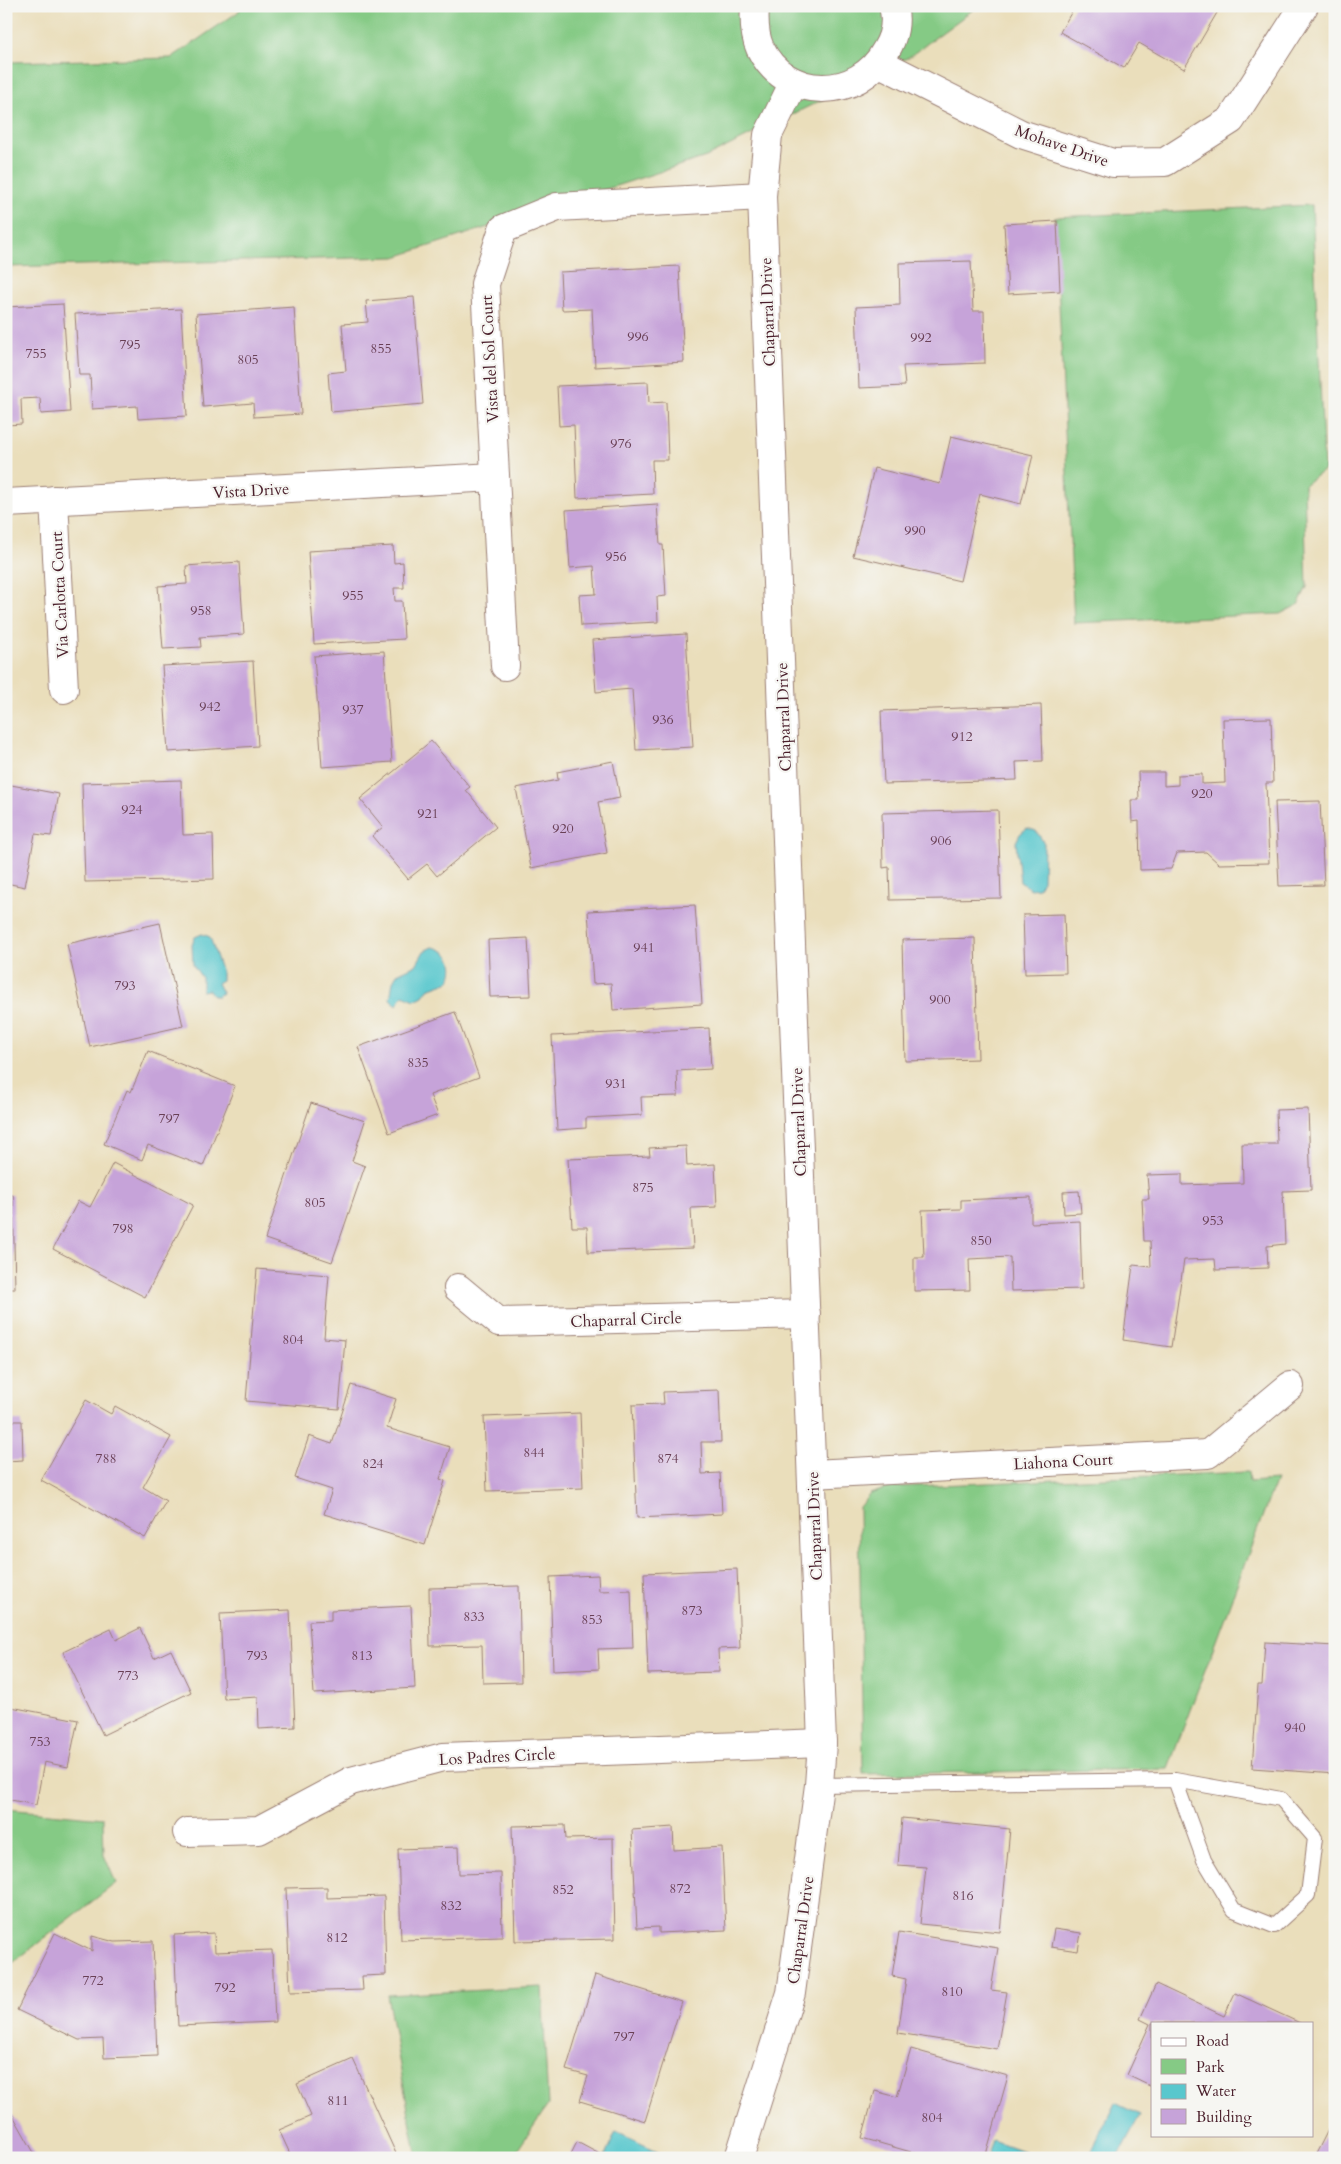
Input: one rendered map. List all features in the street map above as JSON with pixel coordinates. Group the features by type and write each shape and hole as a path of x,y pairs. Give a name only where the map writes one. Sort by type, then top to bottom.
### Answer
{"street":[{"path":"756,6 754,24 760,48 774,68 794,82 812,88 831,89 849,85 866,76 880,62 892,41 896,16 893,6"},
{"name":"Mohave Drive","path":"880,62 1021,134 1113,163 1165,162 1231,120 1304,6"},
{"name":"Chaparral Drive","path":"739,2158 791,1993 819,1785 822,1743 762,196 768,135 794,82"},
{"name":"Vista del Sol Court","path":"505,666 485,284 503,229 557,207 762,196"},
{"name":"Vista Drive","path":"6,503 495,477"},
{"name":"Via Carlotta Court","path":"54,500 64,689"},
{"name":"Chaparral Circle","path":"458,1288 499,1322 806,1314"},
{"name":"Liahona Court","path":"812,1474 1208,1454 1290,1386"},
{"name":"Los Padres Circle","path":"187,1832 259,1830 351,1780 443,1757 822,1743"}],"lane":[{"path":"819,1785 1175,1780 1281,1799 1314,1838 1308,1895 1274,1926 1234,1910 1204,1860 1175,1780"}],"green space":[{"path":"242,6 978,6 909,57 706,157 395,257 6,267 6,59 9,62 171,58 238,12"},
{"path":"1312,205 1324,470 1304,485 1307,587 1298,605 1280,614 1074,623 1055,217"},
{"path":"1248,1472 1249,1482 1276,1480 1168,1769 863,1774 859,1507 870,1494 891,1487"},
{"path":"6,1809 103,1818 104,1855 116,1883 6,1968"},
{"path":"542,1987 548,2105 512,2158 417,2158 387,1995"}],"water":[{"path":"1027,828 1036,831 1044,843 1043,881 1038,888 1031,889 1020,882 1016,842 1020,834"},
{"path":"202,934 210,937 222,973 222,980 217,983 222,993 218,996 213,996 209,990 202,991 202,978 193,965 192,945 195,937"},
{"path":"432,947 443,951 450,958 453,969 450,981 428,989 423,996 415,1000 403,995 397,1005 390,999 393,981 397,974 416,965 424,951"},
{"path":"1115,2103 1140,2115 1117,2158 1088,2158"},
{"path":"616,2132 664,2154 662,2158 609,2158 605,2156"},
{"path":"993,2140 1026,2152 1025,2158 987,2158"}],"building":[{"path":"1075,6 1221,6 1184,69 1139,43 1124,68 1060,32"},
{"path":"1057,221 1060,291 1008,294 1004,224"},
{"path":"971,261 973,311 984,311 985,363 903,366 905,386 859,388 856,307 900,305 899,263"},
{"path":"679,266 684,362 595,367 592,309 562,310 560,272"},
{"path":"414,297 423,404 331,412 328,373 346,371 342,324 368,322 366,301"},
{"path":"63,304 70,412 41,414 40,398 21,399 22,424 6,425 6,307"},
{"path":"294,307 301,414 254,417 253,403 203,407 196,314"},
{"path":"181,309 187,416 138,419 137,406 92,409 90,375 79,375 75,314"},
{"path":"648,382 649,403 666,402 668,460 652,460 653,494 577,498 574,425 559,426 557,386"},
{"path":"951,436 1033,455 1021,504 980,494 960,581 853,556 874,468 940,484"},
{"path":"657,504 660,545 663,545 666,596 657,597 658,622 581,626 579,595 596,594 594,566 570,568 566,510"},
{"path":"393,546 394,563 403,562 404,588 394,588 395,601 402,601 404,639 314,644 308,551"},
{"path":"239,562 244,634 200,637 201,647 163,649 158,586 187,584 186,566"},
{"path":"686,634 693,747 636,750 632,689 596,692 592,640"},
{"path":"384,651 392,762 322,767 314,656"},
{"path":"253,661 258,746 168,752 162,666"},
{"path":"1041,705 1043,761 1016,762 1017,780 884,784 881,711"},
{"path":"1271,718 1273,783 1266,783 1269,863 1219,864 1206,852 1177,853 1171,869 1140,870 1139,821 1132,822 1131,800 1139,800 1138,772 1164,772 1164,786 1178,785 1178,775 1202,774 1202,784 1225,783 1223,719"},
{"path":"431,741 470,787 466,790 496,827 437,876 427,864 408,879 372,836 383,827 360,799"},
{"path":"613,761 620,798 598,802 607,853 531,868 516,788 558,780 557,772"},
{"path":"181,780 183,835 213,834 214,879 85,882 82,783"},
{"path":"6,784 59,794 51,836 35,834 25,887 6,883"},
{"path":"1320,801 1324,885 1279,886 1275,802"},
{"path":"998,810 1001,898 890,900 889,867 883,868 882,813"},
{"path":"695,905 702,1004 613,1010 611,983 593,984 588,911"},
{"path":"1064,914 1066,973 1025,974 1023,915"},
{"path":"160,923 183,1026 90,1047 67,944"},
{"path":"528,938 531,996 490,997 488,940"},
{"path":"975,938 978,1059 905,1061 902,940"},
{"path":"455,1012 479,1077 430,1095 438,1115 389,1133 358,1047"},
{"path":"709,1028 711,1069 677,1071 678,1096 641,1097 642,1115 586,1118 586,1128 557,1130 552,1036"},
{"path":"148,1051 235,1086 203,1166 148,1145 142,1160 104,1144 127,1090 131,1092"},
{"path":"311,1103 365,1121 352,1161 365,1166 332,1262 265,1239"},
{"path":"1308,1109 1311,1190 1283,1191 1285,1244 1267,1246 1268,1268 1216,1270 1215,1259 1184,1260 1171,1347 1123,1340 1133,1265 1151,1267 1150,1241 1144,1241 1142,1199 1149,1199 1147,1175 1182,1174 1182,1185 1243,1183 1242,1144 1277,1144 1276,1110"},
{"path":"686,1146 687,1166 715,1164 717,1207 691,1208 693,1248 588,1252 587,1227 572,1227 568,1159 650,1156 649,1148"},
{"path":"113,1163 193,1205 145,1297 53,1249 78,1201 90,1207"},
{"path":"1079,1191 1081,1213 1064,1214 1063,1192"},
{"path":"6,1195 13,1195 15,1289 6,1289"},
{"path":"1031,1197 1031,1223 1080,1221 1082,1289 1011,1291 1010,1257 969,1259 970,1290 914,1291 914,1257 924,1257 922,1210 961,1209 961,1200"},
{"path":"257,1269 329,1275 324,1338 345,1340 339,1409 246,1401"},
{"path":"351,1385 396,1399 387,1428 450,1447 440,1479 445,1481 425,1545 324,1514 332,1490 295,1478 309,1436 332,1444"},
{"path":"719,1390 721,1442 701,1442 702,1474 720,1473 722,1514 637,1518 632,1405 664,1404 663,1392"},
{"path":"86,1400 111,1414 115,1406 171,1437 143,1487 166,1501 145,1538 41,1480"},
{"path":"580,1413 583,1488 487,1491 484,1417"},
{"path":"6,1421 22,1421 23,1460 6,1461"},
{"path":"737,1569 740,1648 718,1649 719,1672 648,1674 644,1573"},
{"path":"598,1575 599,1591 631,1590 633,1648 598,1649 599,1669 553,1671 550,1577"},
{"path":"519,1586 521,1682 483,1683 482,1645 430,1646 429,1588"},
{"path":"411,1606 415,1688 314,1694 309,1621 331,1620 331,1610"},
{"path":"290,1610 295,1727 259,1729 258,1697 224,1699 220,1613"},
{"path":"140,1628 154,1658 171,1650 191,1692 103,1735 63,1652 111,1629 116,1640"},
{"path":"1265,1642 1335,1646 1335,1774 1252,1768 1258,1685 1262,1685"},
{"path":"6,1706 78,1720 68,1767 44,1762 36,1805 6,1799"},
{"path":"902,1818 1010,1829 1000,1932 920,1924 926,1867 898,1865"},
{"path":"565,1825 566,1839 613,1838 615,1939 515,1941 512,1826"},
{"path":"673,1827 674,1850 722,1847 726,1930 659,1933 659,1927 637,1928 632,1830"},
{"path":"458,1847 459,1874 501,1873 502,1937 401,1940 398,1849"},
{"path":"327,1887 327,1898 384,1896 386,1975 362,1976 363,1990 290,1992 286,1888"},
{"path":"1054,1929 1081,1933 1078,1951 1051,1947"},
{"path":"899,1932 998,1948 991,1990 1007,1992 997,2049 898,2033 906,1979 892,1976"},
{"path":"55,1933 92,1951 92,1936 115,1942 153,1941 157,2056 104,2058 103,2039 79,2040 17,2010"},
{"path":"214,1933 215,1952 272,1950 275,2022 178,2026 174,1935"},
{"path":"595,1975 682,2002 645,2121 580,2101 588,2076 566,2070"},
{"path":"1156,1984 1224,2016 1235,1993 1298,2022 1151,2022 1151,2087 1127,2075 1150,2024 1140,2019"},
{"path":"911,2049 1008,2076 985,2158 932,2158 862,2138 875,2091 897,2097"},
{"path":"353,2059 398,2158 356,2158 355,2155 348,2158 292,2158 279,2130 311,2116 297,2084"},
{"path":"6,2103 37,2158 6,2158"},
{"path":"1335,2117 1335,2158 1314,2158 1331,2124"},
{"path":"577,2142 607,2158 569,2158"}]}
